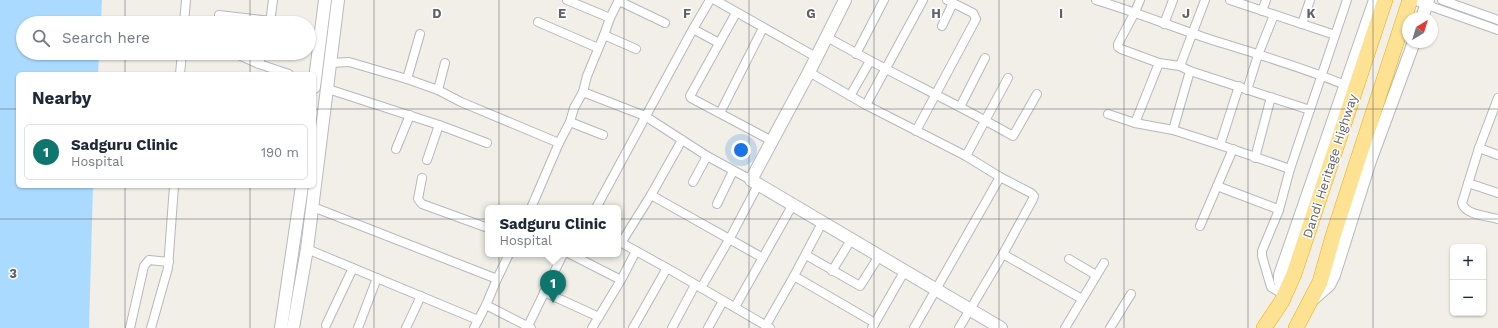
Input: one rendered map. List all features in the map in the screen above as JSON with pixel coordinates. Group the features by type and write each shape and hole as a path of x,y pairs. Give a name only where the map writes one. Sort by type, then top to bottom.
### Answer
{"highway":[{"name":"Dandi Heritage Highway","path":"1264,328 1285,294 1294,274 1385,0"},
{"name":"Dandi Heritage Highway","path":"1296,328 1320,282 1333,236 1410,0"}],"street":[{"path":"185,16 186,0"},
{"path":"271,16 273,0"},
{"path":"316,72 326,0"},
{"path":"316,183 338,0"},
{"path":"567,0 610,18"},
{"path":"598,205 645,116 710,0"},
{"path":"715,0 816,57"},
{"path":"672,328 730,238 772,141 845,0"},
{"path":"856,54 884,0"},
{"path":"866,105 923,0"},
{"path":"1096,0 1135,12 1191,33 1322,75 1345,85"},
{"path":"1140,0 1118,47 1159,63 1180,66 1190,71 1310,110"},
{"path":"1164,24 1173,0"},
{"path":"1180,66 1191,33 1205,0"},
{"path":"1230,0 1335,35"},
{"path":"1262,11 1266,0"},
{"path":"1302,24 1310,0"},
{"path":"1285,294 1271,287 1262,254 1279,210 1290,169 1347,0"},
{"path":"1285,294 1280,281 1280,275 1375,0"},
{"path":"1413,0 1427,2 1498,30"},
{"path":"1442,0 1498,20"},
{"path":"533,205 570,122 574,108 583,92 587,76 598,48 610,18 619,1 665,23"},
{"path":"916,131 976,19 973,13 950,1 942,26"},
{"path":"1424,12 1427,2"},
{"path":"736,13 690,96 691,98 720,112 772,141"},
{"path":"1248,90 1258,55 1274,15"},
{"path":"538,22 598,48"},
{"path":"720,112 763,28"},
{"path":"693,29 719,43"},
{"path":"406,78 420,34"},
{"path":"604,35 636,49"},
{"path":"827,37 856,54 986,120 1013,136 1037,94"},
{"path":"1310,301 1329,284 1334,275 1370,161 1412,48"},
{"path":"960,107 985,58"},
{"path":"180,72 181,60"},
{"path":"250,60 283,72"},
{"path":"259,64 260,60"},
{"path":"850,96 870,61"},
{"path":"331,64 349,62 406,78 438,90 461,102 559,144"},
{"path":"438,90 445,63"},
{"path":"1135,123 1159,63"},
{"path":"1172,130 1190,71"},
{"path":"809,72 866,105 966,156 1034,196 1003,254 959,328"},
{"path":"966,156 1008,78"},
{"path":"316,83 328,86 487,143"},
{"path":"1220,145 1239,86"},
{"path":"583,92 645,116 707,156 937,290 996,327"},
{"path":"1255,158 1271,97"},
{"path":"1498,98 1495,119 1479,148 1463,200 1463,206 1470,212 1498,219"},
{"path":"1108,114 1135,123 1172,130 1290,169"},
{"path":"396,149 410,115"},
{"path":"570,122 603,136"},
{"path":"427,160 439,125"},
{"path":"621,240 651,195 682,140"},
{"path":"1479,148 1498,155"},
{"path":"1200,226 1233,149"},
{"path":"693,182 707,156"},
{"path":"717,204 733,170"},
{"path":"914,328 937,290 1000,176"},
{"path":"422,178 418,200 422,204 485,227"},
{"path":"1468,182 1498,194"},
{"path":"1217,186 1279,210"},
{"path":"151,328 169,262 174,188"},
{"path":"281,328 302,188"},
{"path":"293,328 308,249 315,188"},
{"path":"651,195 730,238 763,258"},
{"path":"735,307 792,206"},
{"path":"313,207 497,279"},
{"path":"621,243 735,307 763,326 794,276 822,223"},
{"path":"832,271 851,240"},
{"path":"308,249 421,296 476,324 508,257"},
{"path":"592,328 621,280 636,251"},
{"path":"1003,254 1082,299"},
{"path":"806,255 860,286 878,256"},
{"path":"486,305 530,327 544,292 562,257"},
{"path":"576,257 621,280"},
{"path":"1069,259 1096,275"},
{"path":"130,328 144,266 150,260 169,262"},
{"path":"1065,328 1104,263"},
{"path":"326,325 353,268"},
{"path":"633,328 667,268"},
{"path":"794,276 873,326 904,272"},
{"path":"358,328 377,278"},
{"path":"544,292 599,317"},
{"path":"1110,328 1130,294"},
{"path":"406,328 421,296"},
{"path":"708,328 723,301"}],"water":[{"path":"0,0 102,0 101,16 16,16 16,60 99,60 98,72 16,72 16,188 93,188 89,328 0,328"}],"place":[{"name":"Sadguru Clinic","path":"553,303"}]}
